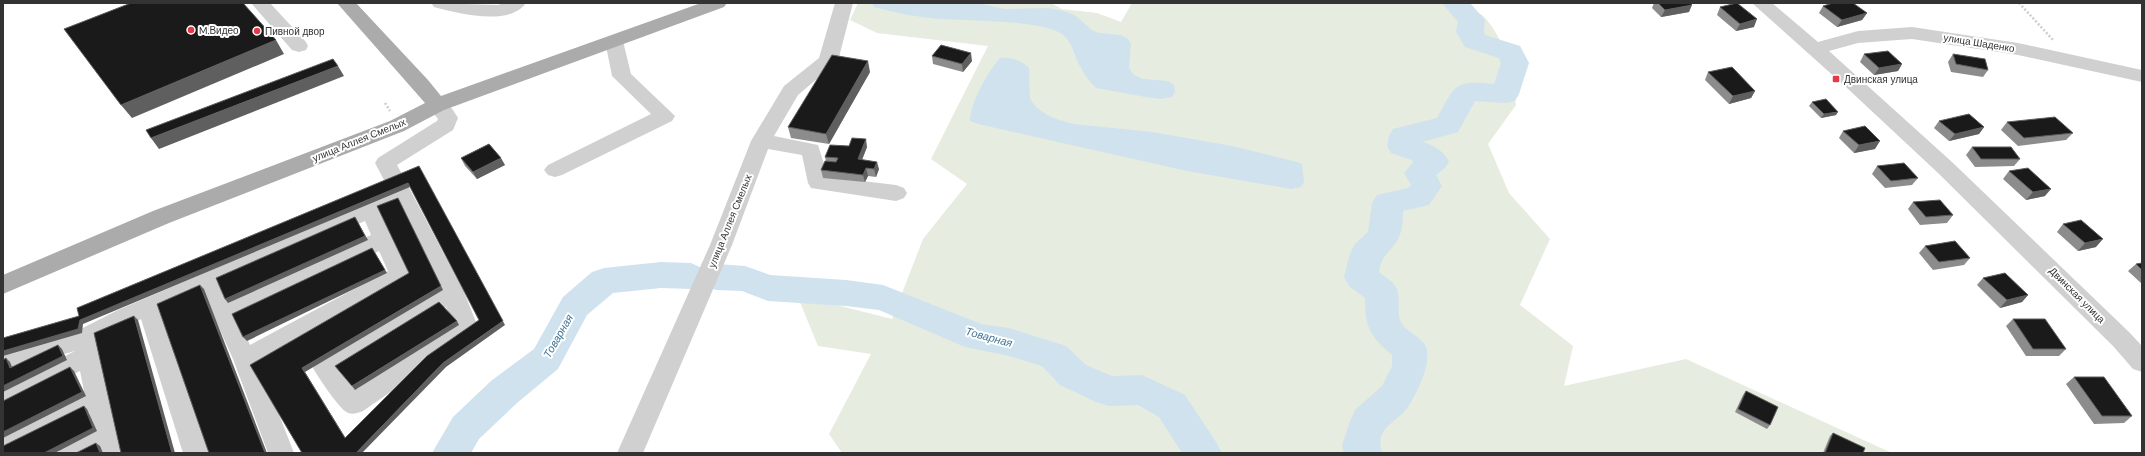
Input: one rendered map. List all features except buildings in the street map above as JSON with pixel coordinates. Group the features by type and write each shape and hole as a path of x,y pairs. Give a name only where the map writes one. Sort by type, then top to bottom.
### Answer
{"main road":[{"path":"3,272 390,112 437,106 421,84 346,3"},
{"name":"улица Аллея Смелых","path":"3,285 161,217 397,126 437,106 718,3"}],"street":[{"path":"260,3 299,46"},
{"path":"440,3 475,10 501,11 518,3"},
{"name":"улица Аллея Смелых","path":"630,453 721,245 761,141 791,91 828,61 844,3"},
{"name":"Двинская улица","path":"1761,3 1816,48 1945,165 2121,339 2142,362"},
{"name":"улица Шаденко","path":"1816,48 1858,37 1912,33 1973,41 2071,60 2142,76"},
{"path":"555,170 665,116 622,76 614,41"},
{"path":"437,106 448,118 446,125 386,162 452,292 466,327 354,404 325,368 452,292"},
{"path":"761,141 812,150 819,183 896,193"},
{"path":"3,399 86,348 149,306 403,196"},
{"path":"245,359 401,274 370,210"},
{"path":"224,313 384,239"},
{"path":"209,280 245,359 280,453"},
{"path":"149,306 196,453"},
{"path":"3,362 86,348"},
{"path":"72,453 109,444 86,348"},
{"path":"3,445 98,396"}],"path":[{"path":"2019,3 2071,60"}],"shaded area":[{"path":"858,3 1051,3 1062,9 1097,13 1121,22 1132,3 1464,3 1484,17 1493,29 1504,49 1511,70 1516,105 1488,144 1509,193 1550,239 1520,305 1573,346 1564,386 1686,359 1892,453 842,453 829,434 871,354 818,346 797,295 892,319 923,239 967,184 931,159 988,46 877,33 850,20"}],"water":[{"path":"872,3 977,3 1004,9 1049,8 1067,12 1076,16 1092,30 1099,33 1121,35 1128,39 1131,44 1129,68 1134,75 1143,79 1168,81 1174,85 1175,92 1172,97 1161,99 1096,88 1083,71 1069,41 1062,34 1052,29 1023,24 917,16 874,7"},
{"path":"1000,58 1016,60 1029,68 1030,99 1036,107 1047,115 1059,120 1073,124 1152,132 1232,146 1297,162 1302,164 1304,182 1301,187 1291,189 1187,171 970,121 973,106 980,88"}],"waterway":[{"name":"Товарная","path":"1363,453 1361,446 1368,421 1395,397 1410,366 1409,349 1387,331 1382,311 1382,293 1361,277 1366,254 1383,237 1387,222 1388,203 1418,197 1427,186 1419,173 1434,161 1424,153 1402,146 1404,136 1448,125 1464,95 1469,91 1505,94 1515,63 1510,52 1475,41 1470,32 1472,20 1455,3"},
{"name":"Товарная","path":"451,453 466,428 504,392 546,359 575,306 604,281 661,275 691,276"},
{"name":"Товарная","path":"716,277 745,279 768,288 846,293 883,298 977,337 1009,342 1054,356 1073,375 1109,391 1142,390 1172,406 1203,453"}],"place":[{"name":"M.Видео","path":"191,30"},
{"name":"Пивной двор","path":"257,31"},
{"name":"Двинская улица","path":"1836,79"}]}
